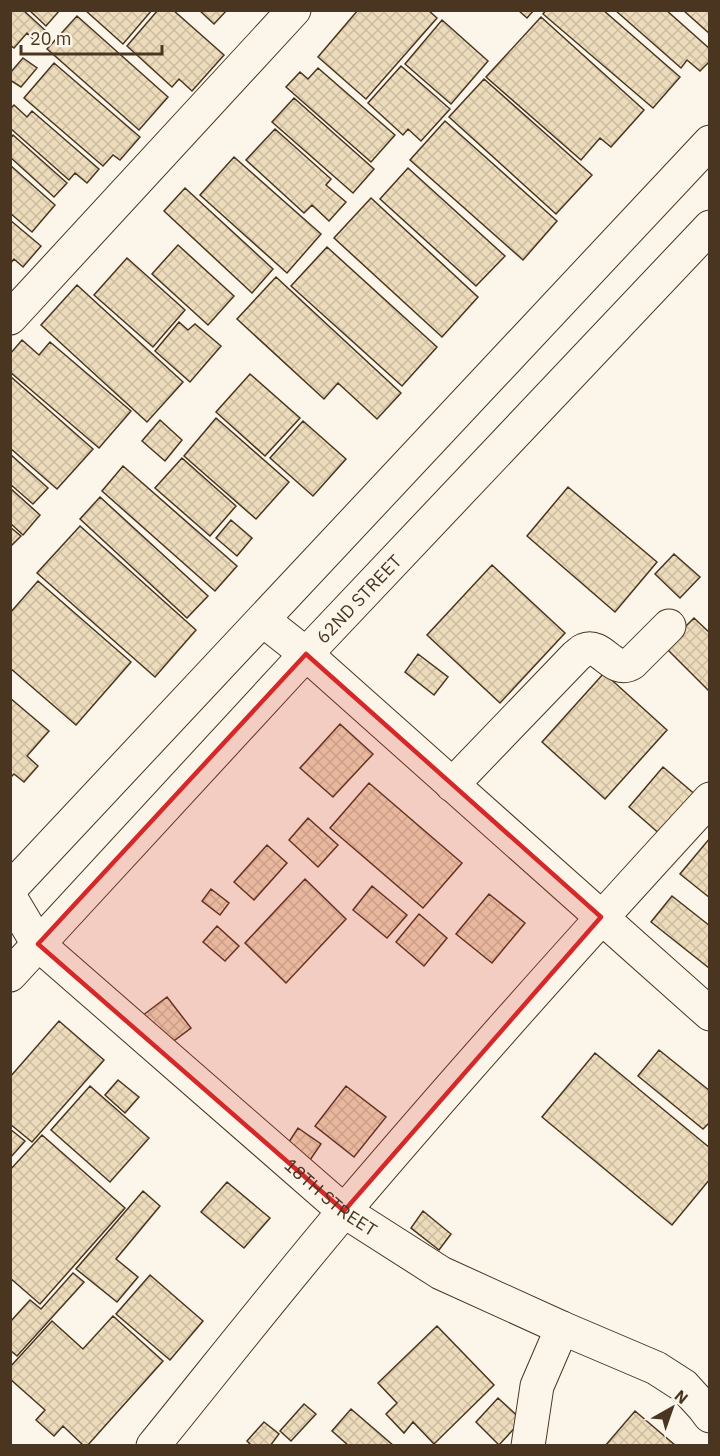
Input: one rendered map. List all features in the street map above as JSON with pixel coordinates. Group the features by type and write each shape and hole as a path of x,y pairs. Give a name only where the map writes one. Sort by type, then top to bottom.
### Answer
{"street":[{"path":"10,318 294,10"},
{"path":"10,889 710,142"},
{"name":"62ND STREET","path":"10,975 306,654 710,227"},
{"path":"262,620 306,654 710,1014"},
{"path":"452,785 584,650 593,648 620,666 627,666 669,626"},
{"path":"153,1446 344,1211 460,1076 601,917 710,799"},
{"name":"18TH STREET","path":"10,897 39,944 344,1211 441,1273 656,1368 684,1386 710,1416"},
{"path":"528,1446 537,1386 562,1328"}],"highlighted area":[{"path":"306,654 601,917 344,1211 38,944"}],"building":[{"path":"10,10 23,10 47,32 37,43 27,33 14,48 10,45"},
{"path":"29,10 60,10 46,26"},
{"path":"85,10 152,10 123,44"},
{"path":"158,10 173,10 224,55 192,91 179,79 172,87 127,46"},
{"path":"199,10 227,10 214,24"},
{"path":"358,10 428,10 437,18 366,99 318,57"},
{"path":"518,10 534,10 527,18"},
{"path":"546,10 603,10 680,77 653,108 543,14"},
{"path":"615,10 666,10 710,49 710,61 700,71 687,60 681,68"},
{"path":"683,10 710,10 710,34"},
{"path":"77,16 168,97 139,130 47,49"},
{"path":"541,17 644,110 611,147 600,138 581,160 486,77"},
{"path":"442,20 488,61 451,104 405,64"},
{"path":"23,58 37,68 21,87 10,80 10,73"},
{"path":"54,63 140,137 120,160 113,155 103,166 24,98"},
{"path":"401,66 450,109 421,141 408,129 403,135 368,103"},
{"path":"318,68 395,135 371,162 286,87 300,72 308,79"},
{"path":"484,79 592,175 556,214 449,117"},
{"path":"294,98 374,169 353,193 272,122"},
{"path":"14,105 27,117 32,111 99,169 87,183 75,173 69,180 10,128 10,109"},
{"path":"445,121 557,221 523,260 410,160"},
{"path":"275,129 331,179 326,185 346,202 329,221 312,205 304,213 246,160"},
{"path":"13,135 67,183 54,197 10,157 10,139"},
{"path":"234,157 321,234 287,273 200,195"},
{"path":"10,165 55,205 32,232 10,213"},
{"path":"408,168 505,256 476,286 380,199"},
{"path":"185,188 273,269 252,293 164,211"},
{"path":"371,198 478,297 442,337 334,238"},
{"path":"10,220 41,246 23,267 14,259 10,264"},
{"path":"178,245 234,296 208,325 152,274"},
{"path":"327,247 437,347 402,386 291,286"},
{"path":"127,258 185,310 153,347 94,295"},
{"path":"276,277 401,393 377,419 338,383 324,399 237,319"},
{"path":"77,285 183,382 147,422 41,325"},
{"path":"179,322 188,330 195,324 221,346 190,382 155,351"},
{"path":"22,340 39,355 50,342 131,411 99,448 10,372 10,354"},
{"path":"250,374 300,418 265,456 216,412"},
{"path":"10,376 93,449 57,489 10,448"},
{"path":"216,418 289,482 256,519 184,456"},
{"path":"160,420 182,440 165,461 142,441"},
{"path":"303,421 346,459 313,496 270,458"},
{"path":"10,454 48,488 33,504 10,484"},
{"path":"182,458 236,506 210,536 155,488"},
{"path":"123,466 237,566 215,591 102,491"},
{"path":"568,487 657,562 615,612 527,536"},
{"path":"10,488 40,515 23,535 10,523"},
{"path":"100,497 208,596 187,618 80,519"},
{"path":"231,520 252,538 237,556 216,538"},
{"path":"80,526 196,630 155,677 37,573"},
{"path":"10,527 21,536 10,547"},
{"path":"674,554 700,577 680,598 655,574"},
{"path":"492,565 565,633 500,703 427,635"},
{"path":"38,581 131,662 76,725 10,668 10,613"},
{"path":"694,618 710,633 710,692 665,647"},
{"path":"418,654 448,677 434,695 405,672"},
{"path":"604,673 667,730 605,799 542,742"},
{"path":"10,698 49,731 27,756 38,766 24,782 14,774 10,778"},
{"path":"340,724 373,754 333,797 300,768"},
{"path":"663,767 704,802 670,843 629,807"},
{"path":"369,783 462,863 423,908 330,828"},
{"path":"308,818 338,845 318,867 289,840"},
{"path":"710,838 710,898 680,874"},
{"path":"267,845 287,863 254,900 234,882"},
{"path":"305,879 346,919 286,983 245,943"},
{"path":"372,886 407,915 387,938 353,910"},
{"path":"211,889 229,903 220,915 202,901"},
{"path":"489,894 525,923 492,963 456,934"},
{"path":"672,896 710,926 709,968 651,922"},
{"path":"419,914 447,938 424,966 396,942"},
{"path":"217,926 239,946 225,961 203,942"},
{"path":"167,997 191,1028 167,1046 142,1016"},
{"path":"59,1021 104,1060 32,1142 10,1124 10,1077"},
{"path":"659,1050 710,1091 710,1122 703,1129 638,1076"},
{"path":"595,1053 710,1148 710,1179 672,1225 542,1117"},
{"path":"118,1080 139,1097 125,1113 105,1095"},
{"path":"90,1086 149,1138 110,1182 51,1130"},
{"path":"346,1086 386,1117 354,1157 315,1126"},
{"path":"298,1128 321,1144 310,1160 287,1145"},
{"path":"10,1129 25,1141 10,1158"},
{"path":"42,1135 125,1208 40,1304 10,1278 10,1170"},
{"path":"227,1182 270,1218 244,1248 201,1212"},
{"path":"143,1191 160,1206 116,1259 138,1277 117,1302 76,1269"},
{"path":"423,1211 451,1234 439,1250 411,1228"},
{"path":"73,1273 84,1282 17,1356 10,1350 10,1322 30,1300 41,1309"},
{"path":"150,1275 203,1321 170,1360 116,1314"},
{"path":"113,1316 163,1361 87,1446 84,1446 63,1426 54,1436 36,1420 45,1410 10,1379 10,1367 52,1321 83,1349"},
{"path":"437,1326 494,1385 434,1444 413,1422 404,1433 386,1414 397,1403 378,1383"},
{"path":"498,1398 522,1420 499,1445 476,1422"},
{"path":"304,1404 316,1414 291,1441 280,1431"},
{"path":"351,1409 394,1446 349,1446 332,1431"},
{"path":"635,1411 676,1446 605,1446"},
{"path":"264,1422 279,1434 270,1446 252,1446 247,1441"}]}
